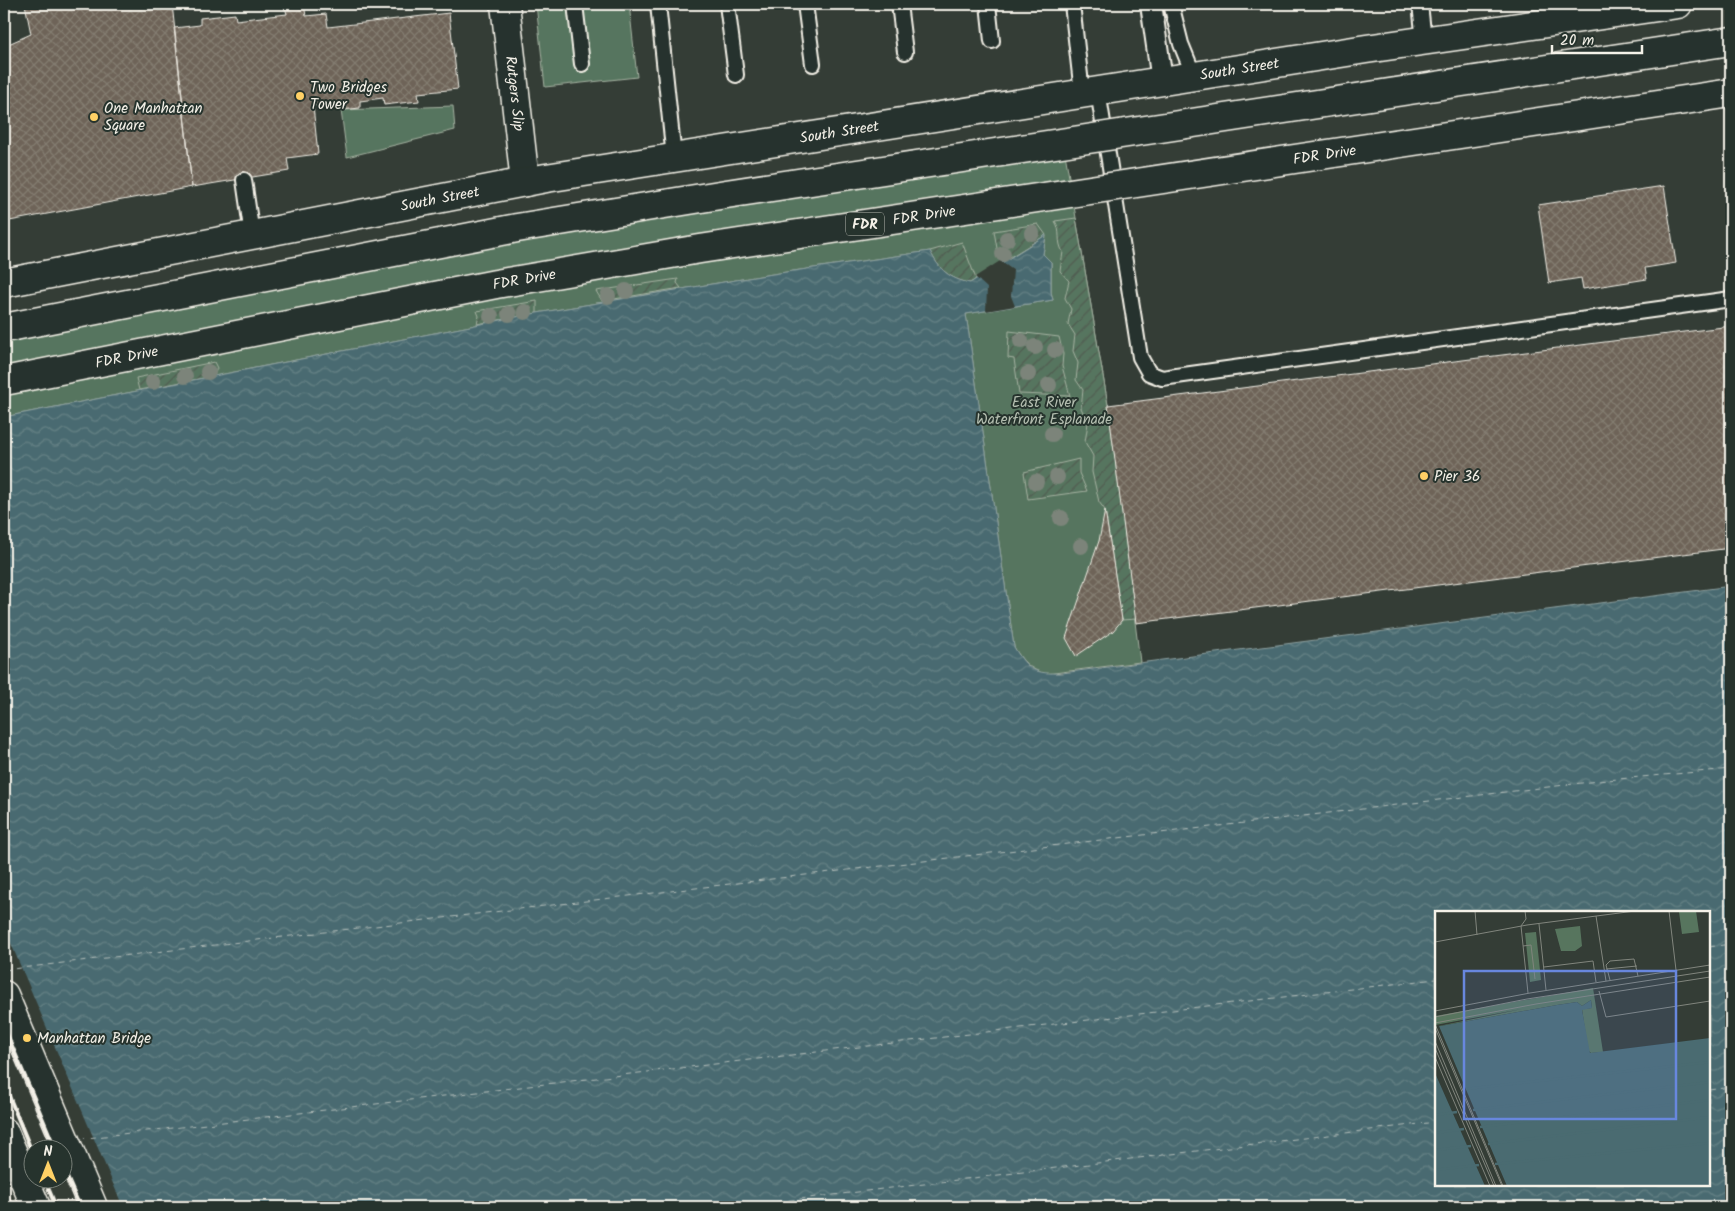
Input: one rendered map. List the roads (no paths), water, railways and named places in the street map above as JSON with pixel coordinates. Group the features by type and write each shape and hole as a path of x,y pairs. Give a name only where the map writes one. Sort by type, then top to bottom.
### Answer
{"main road":[{"name":"Rutgers Slip","path":"505,4 525,182"},
{"name":"South Street","path":"4,283 525,182 1090,92 1678,4"},
{"path":"4,328 546,223 1731,41"},
{"name":"FDR Drive","path":"4,381 496,284 662,256 1731,93"},
{"path":"4,996 93,1207"},
{"path":"4,1132 36,1207"}],"street":[{"path":"1151,4 1162,81"}],"lane":[{"path":"575,4 582,64"},
{"path":"658,4 674,158"},
{"path":"727,4 736,75"},
{"path":"805,4 813,64"},
{"path":"899,4 905,52"},
{"path":"988,4 992,41"},
{"path":"1072,4 1140,357 1149,373 1162,378 1731,299"},
{"path":"1171,4 1181,44 1194,76"},
{"path":"1420,4 1424,41"},
{"path":"244,180 252,235"}],"water":[{"path":"1046,235 1043,254 1051,262 1051,292 1053,300 966,314 1014,647 1028,666 1039,672 1062,673 1731,586 1731,1207 4,1207 4,417 537,313 766,275 930,251 941,268 951,276 970,283"}],"railway":[{"path":"4,1027 51,1138"},
{"path":"4,1084 26,1138"},
{"path":"4,1188 12,1207"},
{"path":"48,1188 56,1207"},
{"path":"72,1188 80,1207"}],"place":[{"name":"Two Bridges Tower","path":"300,96"},
{"name":"One Manhattan Square","path":"94,117"},
{"name":"Pier 36","path":"1424,476"},
{"name":"Manhattan Bridge","path":"27,1038"}],"park label":[{"name":"East River Waterfront Esplanade","path":"1044,410"}]}
